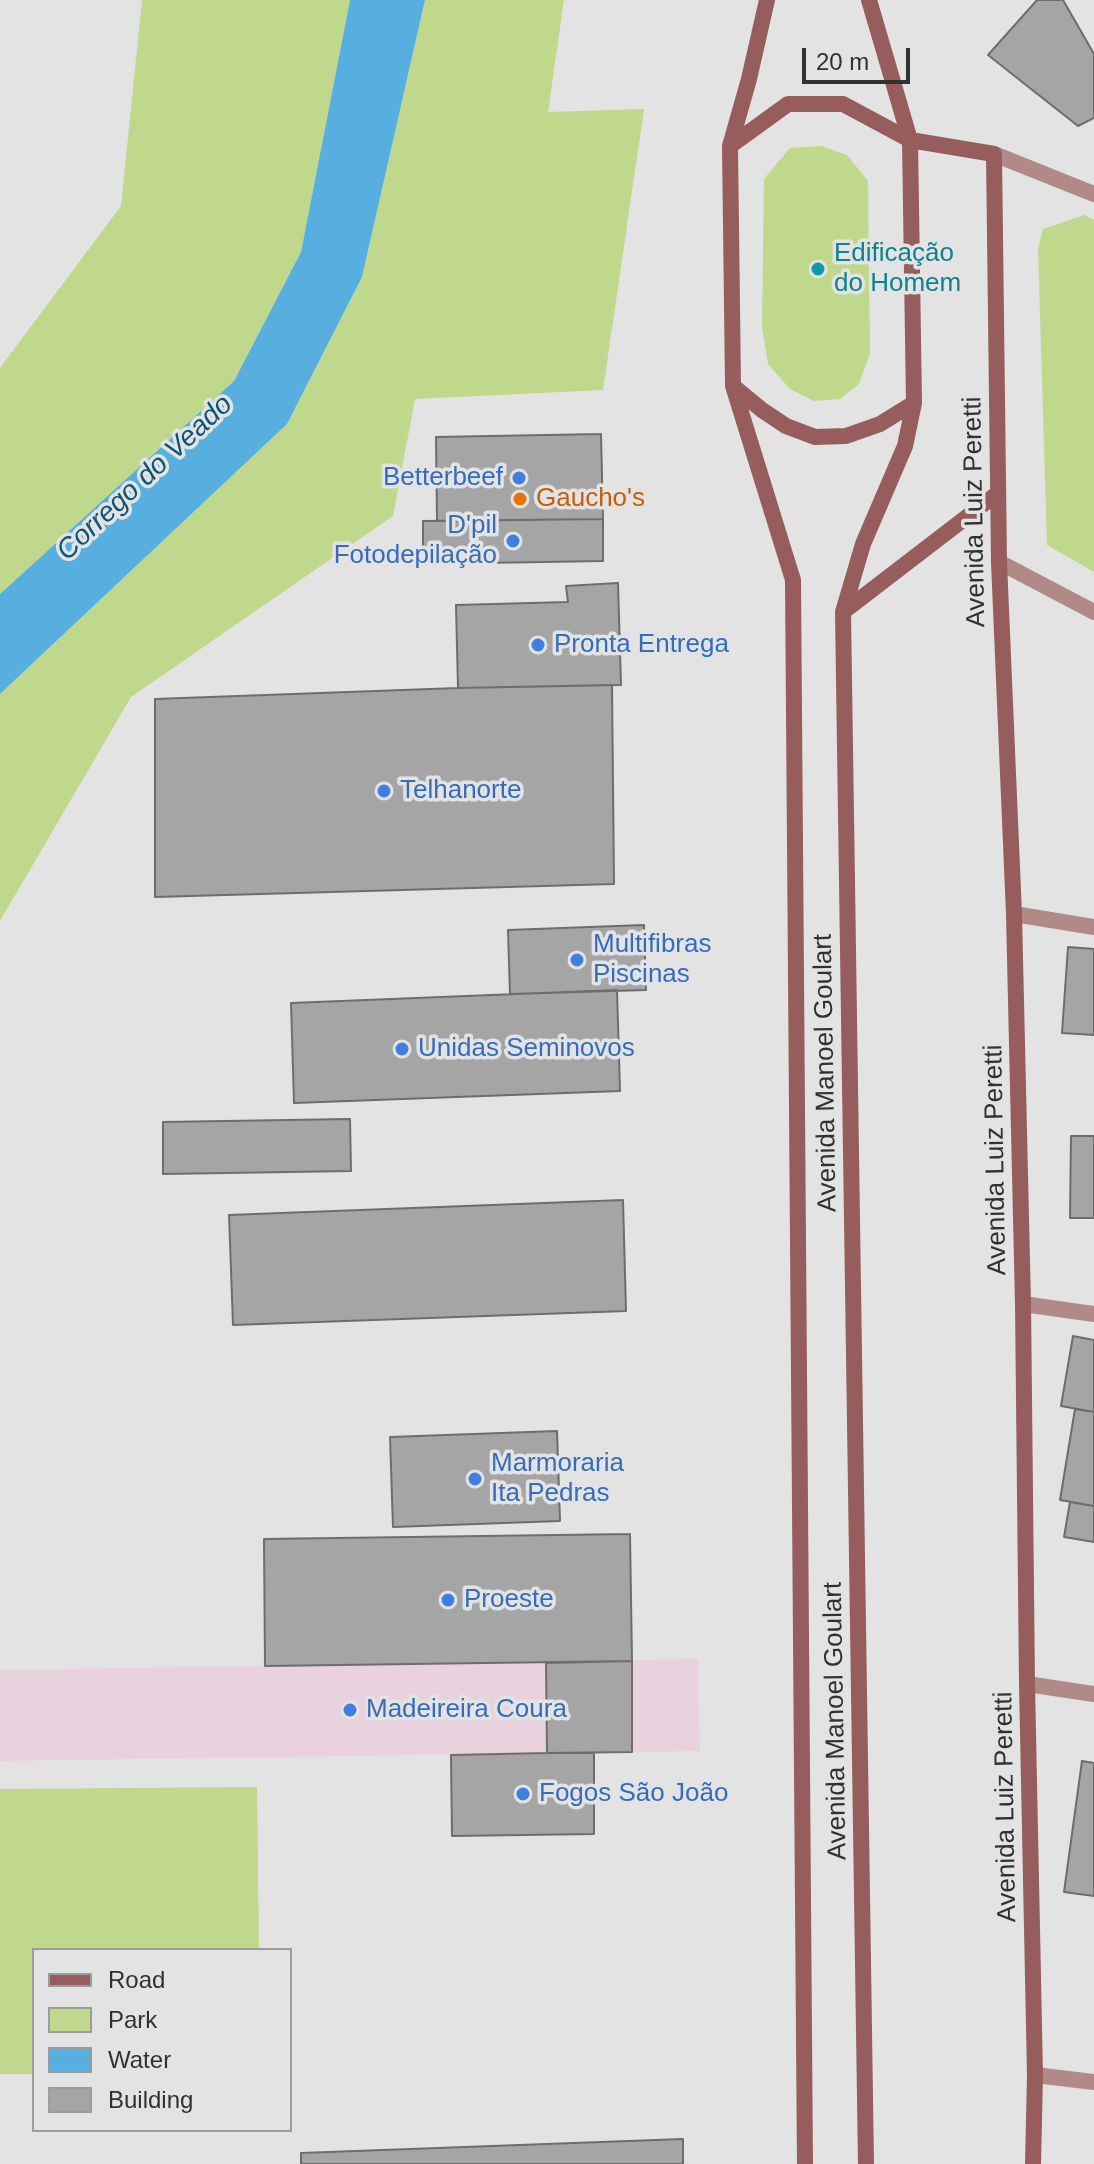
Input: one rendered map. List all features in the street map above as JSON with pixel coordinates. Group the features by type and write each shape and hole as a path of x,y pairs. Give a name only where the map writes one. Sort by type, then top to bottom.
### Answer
{"main road":[{"name":"Avenida Manoel Goulart","path":"767,0 730,146 733,386 793,580 805,2164"},
{"name":"Avenida Manoel Goulart","path":"866,2164 843,612 863,544 905,446 914,403 910,140 869,0"},
{"path":"730,146 788,104 843,104 910,140 994,154"},
{"name":"Avenida Luiz Peretti","path":"994,154 999,562 1014,914 1023,1304 1035,2075 1033,2164"},
{"path":"733,386 786,426 815,437 846,436 880,424 914,403"},
{"path":"843,612 998,493"}],"street":[{"path":"994,154 1094,194"},
{"path":"999,562 1094,612"},
{"path":"1014,914 1094,927"},
{"path":"1023,1304 1094,1314"},
{"path":"1027,1684 1094,1694"},
{"path":"1035,2075 1094,2082"}],"shaded area":[{"name":"Madeireira Coura","path":"698,1659 700,1751 0,1761 0,1670"}],"green space":[{"path":"142,0 350,0 301,252 234,381 0,594 0,368 121,206"},
{"path":"425,0 564,0 548,112 644,109 603,390 415,399 393,516 131,697 0,921 0,694 287,424 362,277"},
{"path":"821,146 847,155 868,181 870,354 859,384 840,399 814,401 790,389 768,364 762,327 764,179 790,148"},
{"path":"1084,215 1094,220 1094,572 1047,545 1038,249 1043,229"},
{"path":"257,1787 259,1948 32,1948 32,2074 0,2074 0,1789"}],"water":[{"name":"Corrego do Veado","path":"350,0 425,0 362,277 287,424 0,694 0,594 234,381 301,252"}],"building":[{"path":"1037,0 1063,0 1094,54 1094,118 1078,126 988,55"},
{"name":"Betterbeef","path":"601,434 603,519 437,521 436,437"},
{"name":"D'pil Fotodepilação","path":"603,519 603,561 423,564 423,521"},
{"name":"Pronta Entrega","path":"618,583 621,685 458,688 456,605 568,602 566,586"},
{"name":"Telhanorte","path":"612,685 614,884 155,897 155,699"},
{"name":"Multifibras Piscinas","path":"644,925 646,990 510,994 508,930"},
{"path":"1068,947 1094,949 1094,1035 1062,1033"},
{"path":"617,990 620,1091 294,1103 291,1003"},
{"path":"350,1119 351,1171 163,1174 163,1122"},
{"path":"1071,1136 1094,1136 1094,1218 1070,1218"},
{"path":"623,1200 626,1311 233,1325 229,1215"},
{"path":"1073,1336 1094,1340 1094,1412 1061,1406"},
{"path":"1075,1409 1094,1412 1094,1506 1060,1500"},
{"name":"Marmoraria Ita Pedras","path":"557,1431 560,1521 393,1527 390,1437"},
{"path":"1070,1502 1094,1506 1094,1542 1064,1537"},
{"name":"Proeste","path":"630,1534 632,1661 265,1666 264,1539"},
{"path":"632,1661 632,1752 547,1753 546,1663"},
{"name":"Fogos São João","path":"594,1753 594,1834 452,1836 451,1755"},
{"path":"1082,1761 1094,1763 1094,1896 1064,1892"},
{"path":"683,2139 683,2164 301,2164 301,2153"}],"place":[{"name":"Edificação do Homem","path":"818,269"},
{"name":"Betterbeef","path":"519,478"},
{"name":"Gaucho's","path":"520,499"},
{"name":"D'pil Fotodepilação","path":"513,541"},
{"name":"Pronta Entrega","path":"538,645"},
{"name":"Telhanorte","path":"384,791"},
{"name":"Multifibras Piscinas","path":"577,960"},
{"name":"Unidas Seminovos","path":"402,1049"},
{"name":"Marmoraria Ita Pedras","path":"475,1479"},
{"name":"Proeste","path":"448,1600"},
{"name":"Madeireira Coura","path":"350,1710"},
{"name":"Fogos São João","path":"523,1794"}]}
